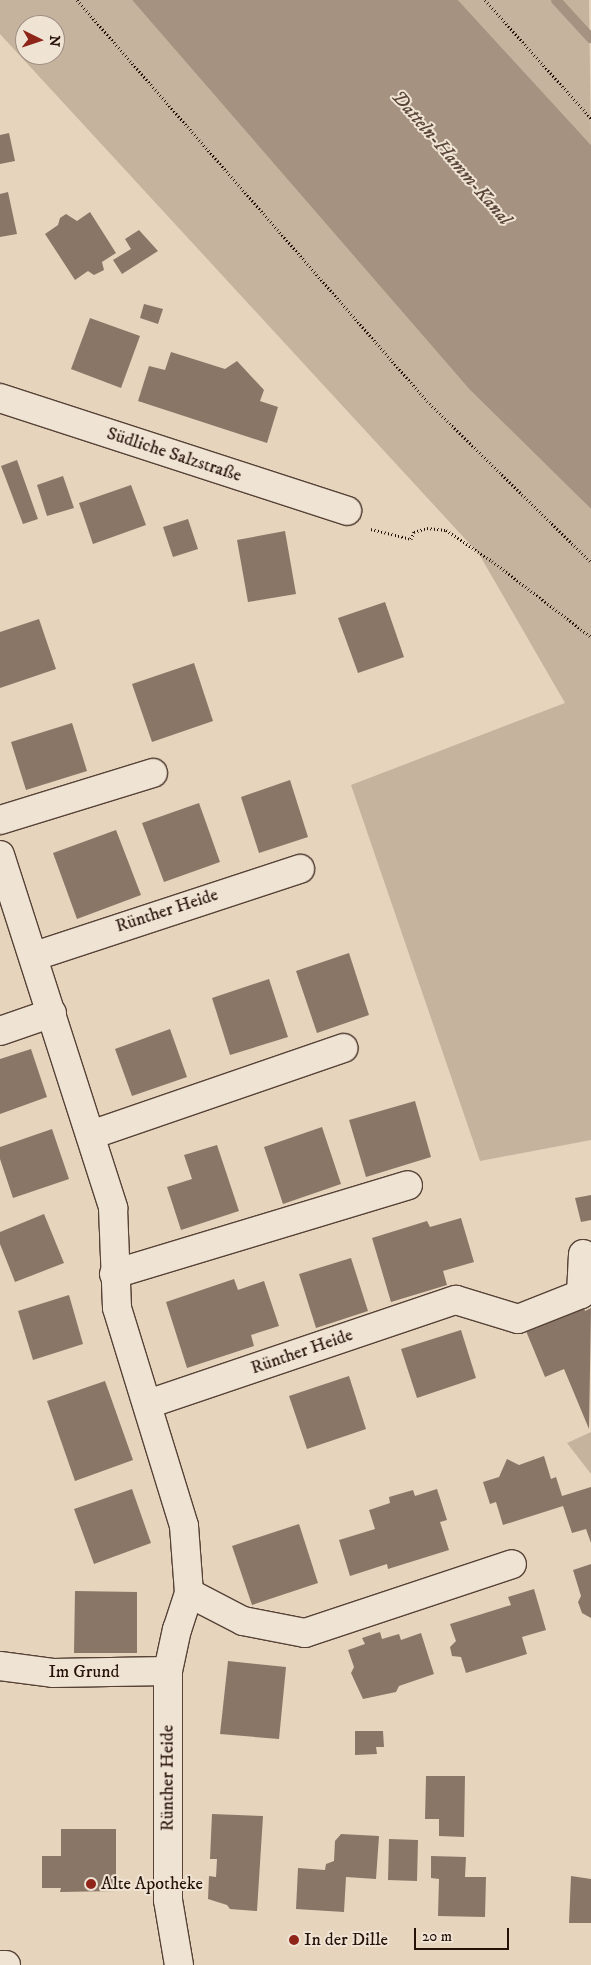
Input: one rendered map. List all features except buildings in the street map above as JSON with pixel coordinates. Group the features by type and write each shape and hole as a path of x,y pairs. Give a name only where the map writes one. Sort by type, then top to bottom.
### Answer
{"street":[{"name":"Südliche Salzstraße","path":"0,398 348,512"},
{"path":"0,820 153,773"},
{"name":"Rünther Heide","path":"0,854 35,956 113,1208 114,1274 117,1308 184,1526 189,1593 177,1629 168,1671 168,1900 178,1965"},
{"name":"Rünther Heide","path":"35,956 300,869"},
{"path":"0,1031 52,1013"},
{"path":"91,1135 343,1048"},
{"path":"114,1274 408,1186"},
{"name":"Rünther Heide","path":"148,1404 456,1300 518,1319 581,1294 583,1254"},
{"path":"189,1593 242,1620 305,1633 512,1564"},
{"name":"Im Grund","path":"0,1666 53,1674 168,1671"},
{"path":"0,1965 6,1965"}],"path":[{"path":"77,0 427,401 591,562"},
{"path":"485,0 591,118"},
{"path":"348,512 369,529 411,538 414,532 428,528 446,530 492,560 591,637"}],"shaded area":[{"path":"0,0 132,0 470,390 591,509 591,1140 480,1161 351,785 565,703 479,554 29,65 65,65 65,15 15,15 15,50 0,34"},
{"path":"458,0 589,0 591,145"},
{"path":"591,1432 591,1474 567,1443"}],"water":[{"name":"Datteln-Hamm-Kanal","path":"132,0 458,0 591,145 591,509 470,390"}],"waterway":[{"path":"556,0 591,38"}],"place":[{"name":"Alte Apotheke","path":"91,1884"},
{"name":"In der Dille","path":"294,1940"}]}
